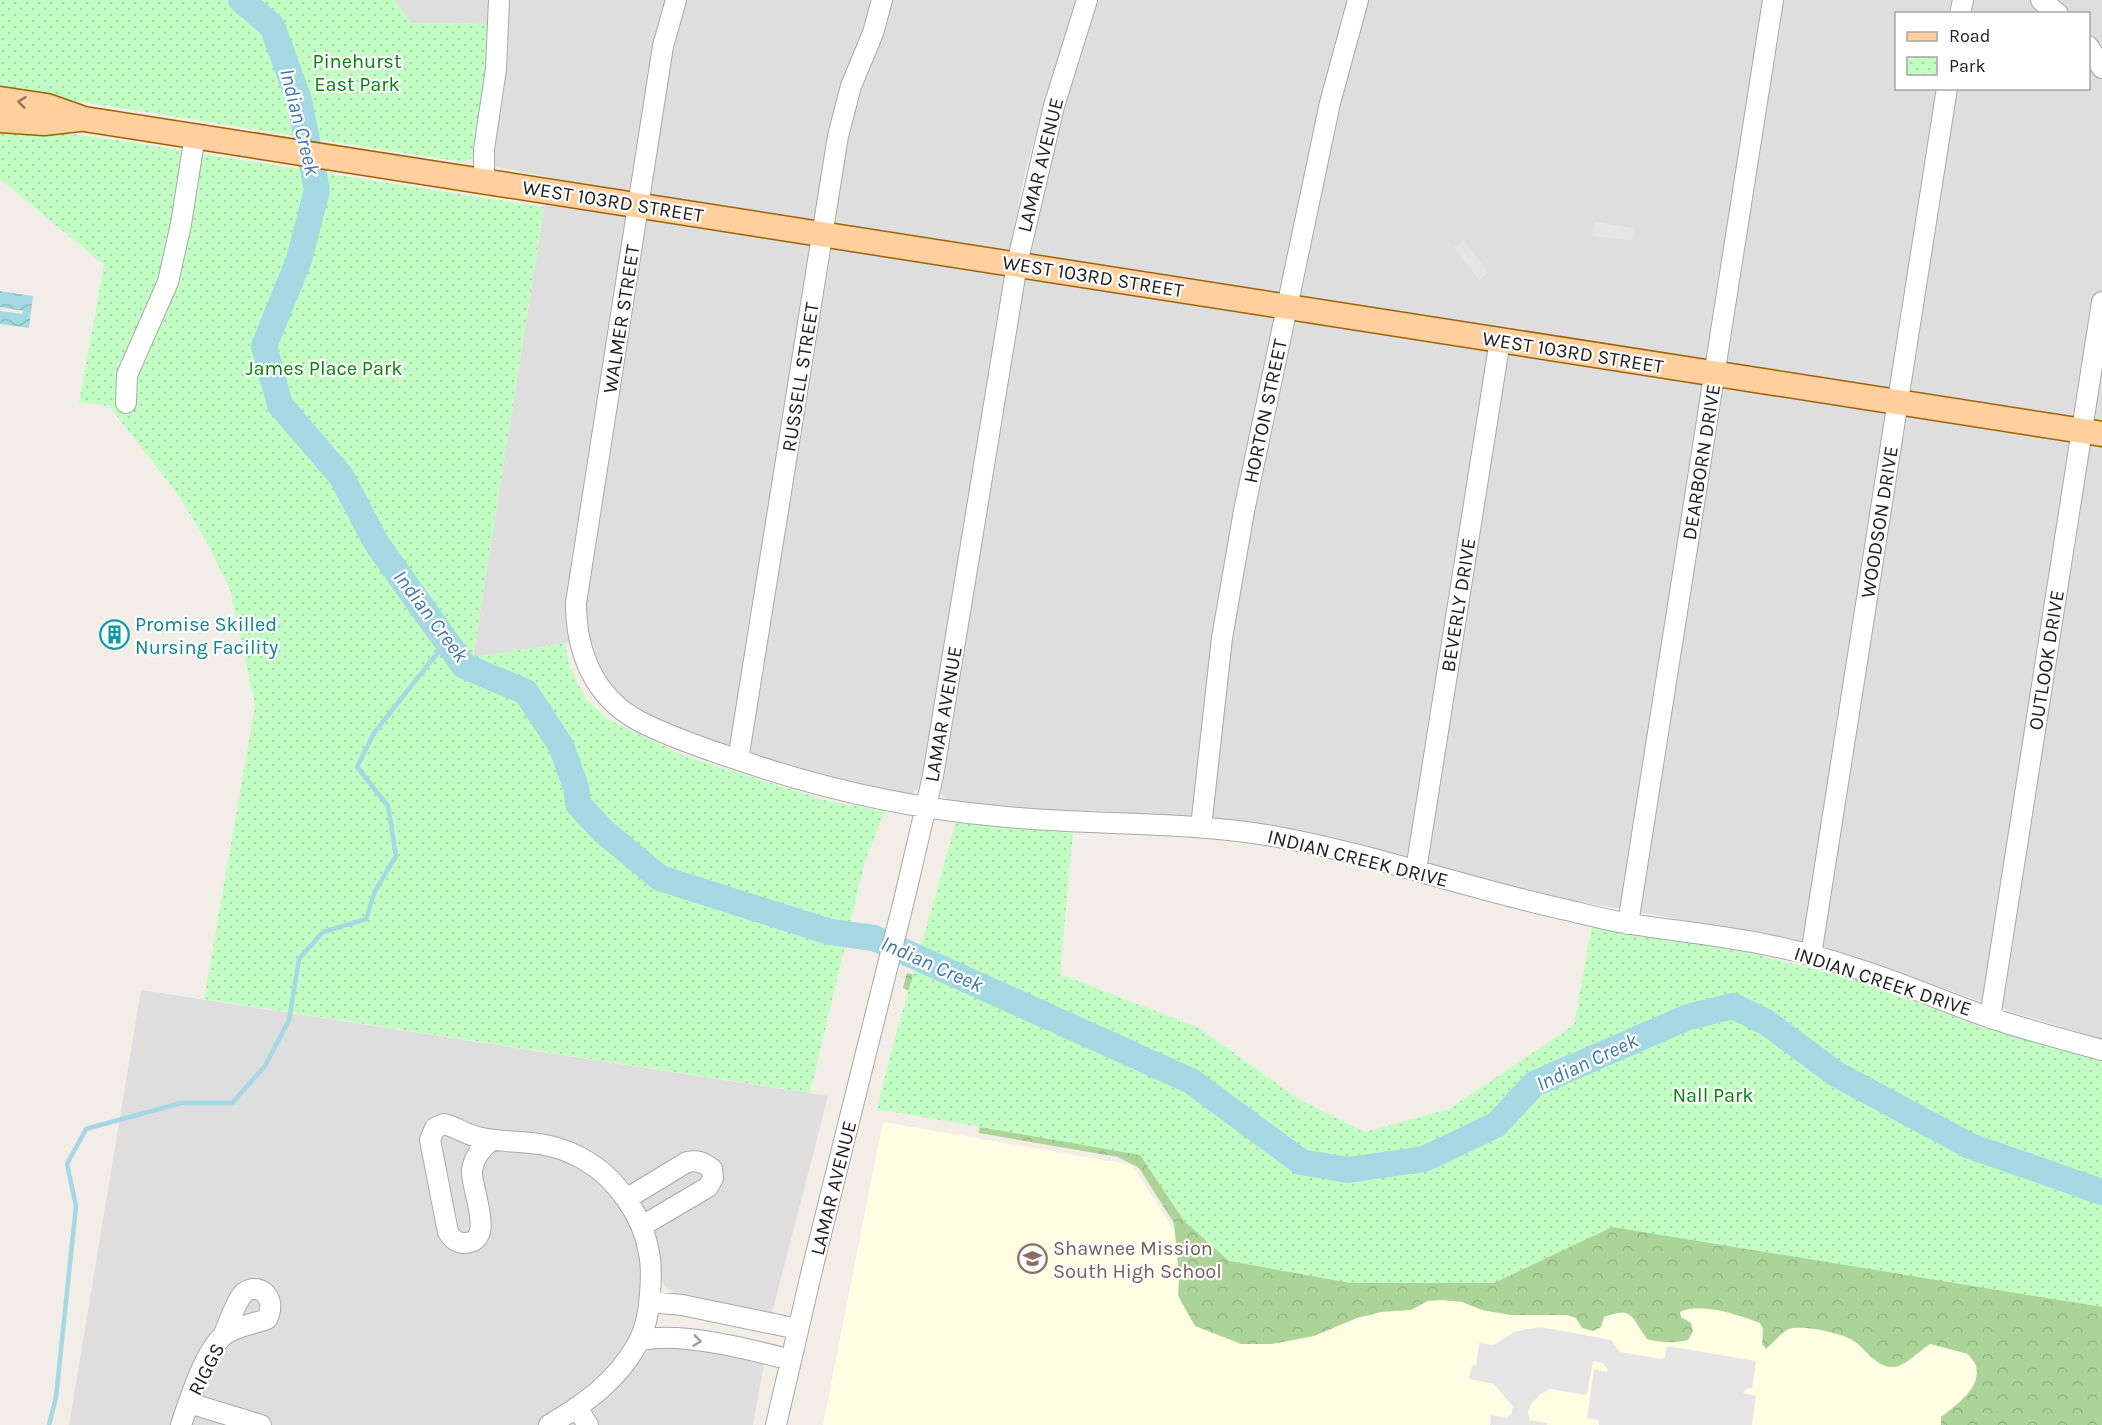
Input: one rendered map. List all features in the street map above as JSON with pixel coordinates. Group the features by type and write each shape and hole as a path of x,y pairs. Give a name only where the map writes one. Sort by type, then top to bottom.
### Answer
{"main road":[{"name":"WEST 103RD STREET","path":"0,99 47,106 84,119 2092,432"},
{"name":"WEST 103RD STREET","path":"0,120 44,123 84,119"}],"street":[{"path":"484,181 484,149 496,69 499,0"},
{"name":"WALMER STREET","path":"579,639 576,627 576,603 663,46 676,0"},
{"name":"RUSSELL STREET","path":"738,760 838,136 851,86 873,33 882,0"},
{"name":"LAMAR AVENUE","path":"777,1425 798,1329 926,808 939,743 1017,264 1054,105 1087,0"},
{"name":"HORTON STREET","path":"1201,827 1222,638 1244,511 1330,103 1358,0"},
{"name":"DEARBORN DRIVE","path":"1628,924 1773,0"},
{"path":"2041,0 2056,12"},
{"path":"2090,49 2102,68"},
{"name":"WOODSON DRIVE","path":"1811,956 1947,90"},
{"path":"126,403 127,375 168,282 181,224 195,135"},
{"name":"OUTLOOK DRIVE","path":"1990,1018 2092,432 2102,302"},
{"name":"BEVERLY DRIVE","path":"1416,870 1500,340"},
{"name":"INDIAN CREEK DRIVE","path":"579,639 585,663 596,683 615,705 636,719 738,760 827,787 926,808 999,817 1201,827 1275,836 1353,853 1498,894 1628,924 1725,937 1811,956 1852,967 1990,1018 2102,1050"},
{"path":"492,1140 483,1146 471,1173 481,1222 480,1232 477,1238 471,1241 458,1242 453,1239 448,1232 430,1140 435,1128 444,1124 465,1134 492,1140 534,1142 555,1147 585,1160 618,1188 626,1199 642,1226 649,1252 649,1302 645,1325 639,1341 613,1378 586,1402 549,1425"},
{"path":"626,1199 687,1162 704,1162 712,1169 713,1178 708,1187 642,1226"},
{"path":"649,1302 682,1305 798,1329"},
{"name":"RIGGS","path":"181,1425 201,1371 223,1336"},
{"path":"639,1341 652,1337 685,1339 748,1348 791,1360"},
{"path":"189,1404 261,1425"},
{"path":"577,1408 588,1425"}],"shaded area":[{"path":"394,0 1078,0 1042,110 1023,181 990,364 922,784 912,794 900,796 765,761 665,723 634,708 614,690 597,663 588,639 473,658 549,177 474,163 489,59 490,24 411,23"},
{"path":"1097,0 2102,0 2102,1040 1791,939 1582,902 1508,886 1321,836 1253,822 1105,811 1032,810 951,802 941,794 1019,306 1054,143"},
{"path":"1594,222 1634,228 1632,239 1634,241 1592,236"},
{"path":"1462,238 1489,273 1479,280 1454,247 1459,245"},
{"path":"141,990 828,1096 771,1317 686,1300 665,1287 661,1279 645,1280 640,1357 652,1348 671,1346 765,1359 753,1425 69,1425"},
{"name":"Shawnee Mission South High School","path":"883,1122 1132,1165 1174,1230 1226,1274 1974,1310 1988,1425 823,1425"},
{"path":"1541,1327 1611,1340 1620,1352 1662,1359 1665,1357 1667,1346 1756,1361 1752,1388 1746,1389 1743,1393 1756,1396 1752,1425 1599,1425 1598,1420 1587,1418 1594,1369 1607,1372 1608,1369 1602,1363 1593,1361 1587,1395 1550,1389 1531,1404 1528,1413 1530,1420 1547,1423 1547,1425 1490,1425 1491,1415 1506,1418 1511,1414 1513,1407 1494,1384 1469,1379 1472,1365 1476,1366 1479,1343 1493,1345 1516,1331"}],"green space":[{"name":"Pinehurst East Park","path":"0,0 394,0 411,23 490,24 489,59 475,153 471,159 462,162 0,89"},
{"name":"James Place Park","path":"0,127 111,139 544,207 473,657 565,643 570,667 585,698 609,720 685,756 828,801 885,811 865,861 810,1093 204,999 255,706 231,592 208,544 177,493 109,406 79,402 104,265 0,179"},
{"name":"Nall Park","path":"956,822 1073,833 1060,974 1199,1028 1298,1099 1365,1132 1449,1109 1574,1025 1592,926 1747,952 1857,980 1981,1027 2102,1061 2102,1307 1612,1227 1494,1283 1350,1283 1229,1261 1184,1221 1140,1155 877,1109"},
{"path":"907,973 923,977 1223,1129 2102,1221 2102,1425 1941,1425 1941,1417 1966,1396 1975,1382 1976,1366 1968,1354 1930,1344 1901,1365 1891,1367 1880,1364 1848,1338 1820,1330 1800,1328 1787,1330 1766,1349 1762,1344 1763,1329 1760,1323 1730,1313 1699,1308 1680,1312 1681,1317 1691,1323 1693,1331 1688,1340 1672,1342 1647,1339 1631,1316 1627,1314 1604,1317 1601,1327 1593,1331 1582,1328 1576,1318 1567,1315 1510,1315 1482,1310 1462,1302 1443,1300 1428,1301 1411,1310 1381,1312 1357,1318 1314,1336 1272,1344 1241,1344 1195,1326 1178,1295 1179,1277 1174,1223 1139,1168 1118,1157 979,1133 980,1122 922,998 903,988"}],"water":[{"path":"0,291 33,296 29,328 0,324 0,311 22,314 23,311 0,307"}],"waterway":[{"name":"Indian Creek","path":"241,0 272,26 299,100 317,190 299,260 264,346 280,405 341,476 377,544 464,666 526,692 561,746 576,787 578,804 603,831 660,878 830,932 874,938 1191,1081 1301,1162 1348,1170 1424,1159 1496,1125 1534,1084 1688,1017 1733,1006 1766,1022 1836,1074 1970,1146 2102,1192"},
{"path":"49,1425 56,1397 76,1206 67,1164 86,1129 181,1103 232,1103 265,1066 289,1020 299,959 323,932 366,919 375,891 396,856 388,806 357,767 374,733 447,641"}],"place":[{"name":"Promise Skilled Nursing Facility","path":"114,635"},
{"name":"Shawnee Mission South High School","path":"1032,1259"}]}
